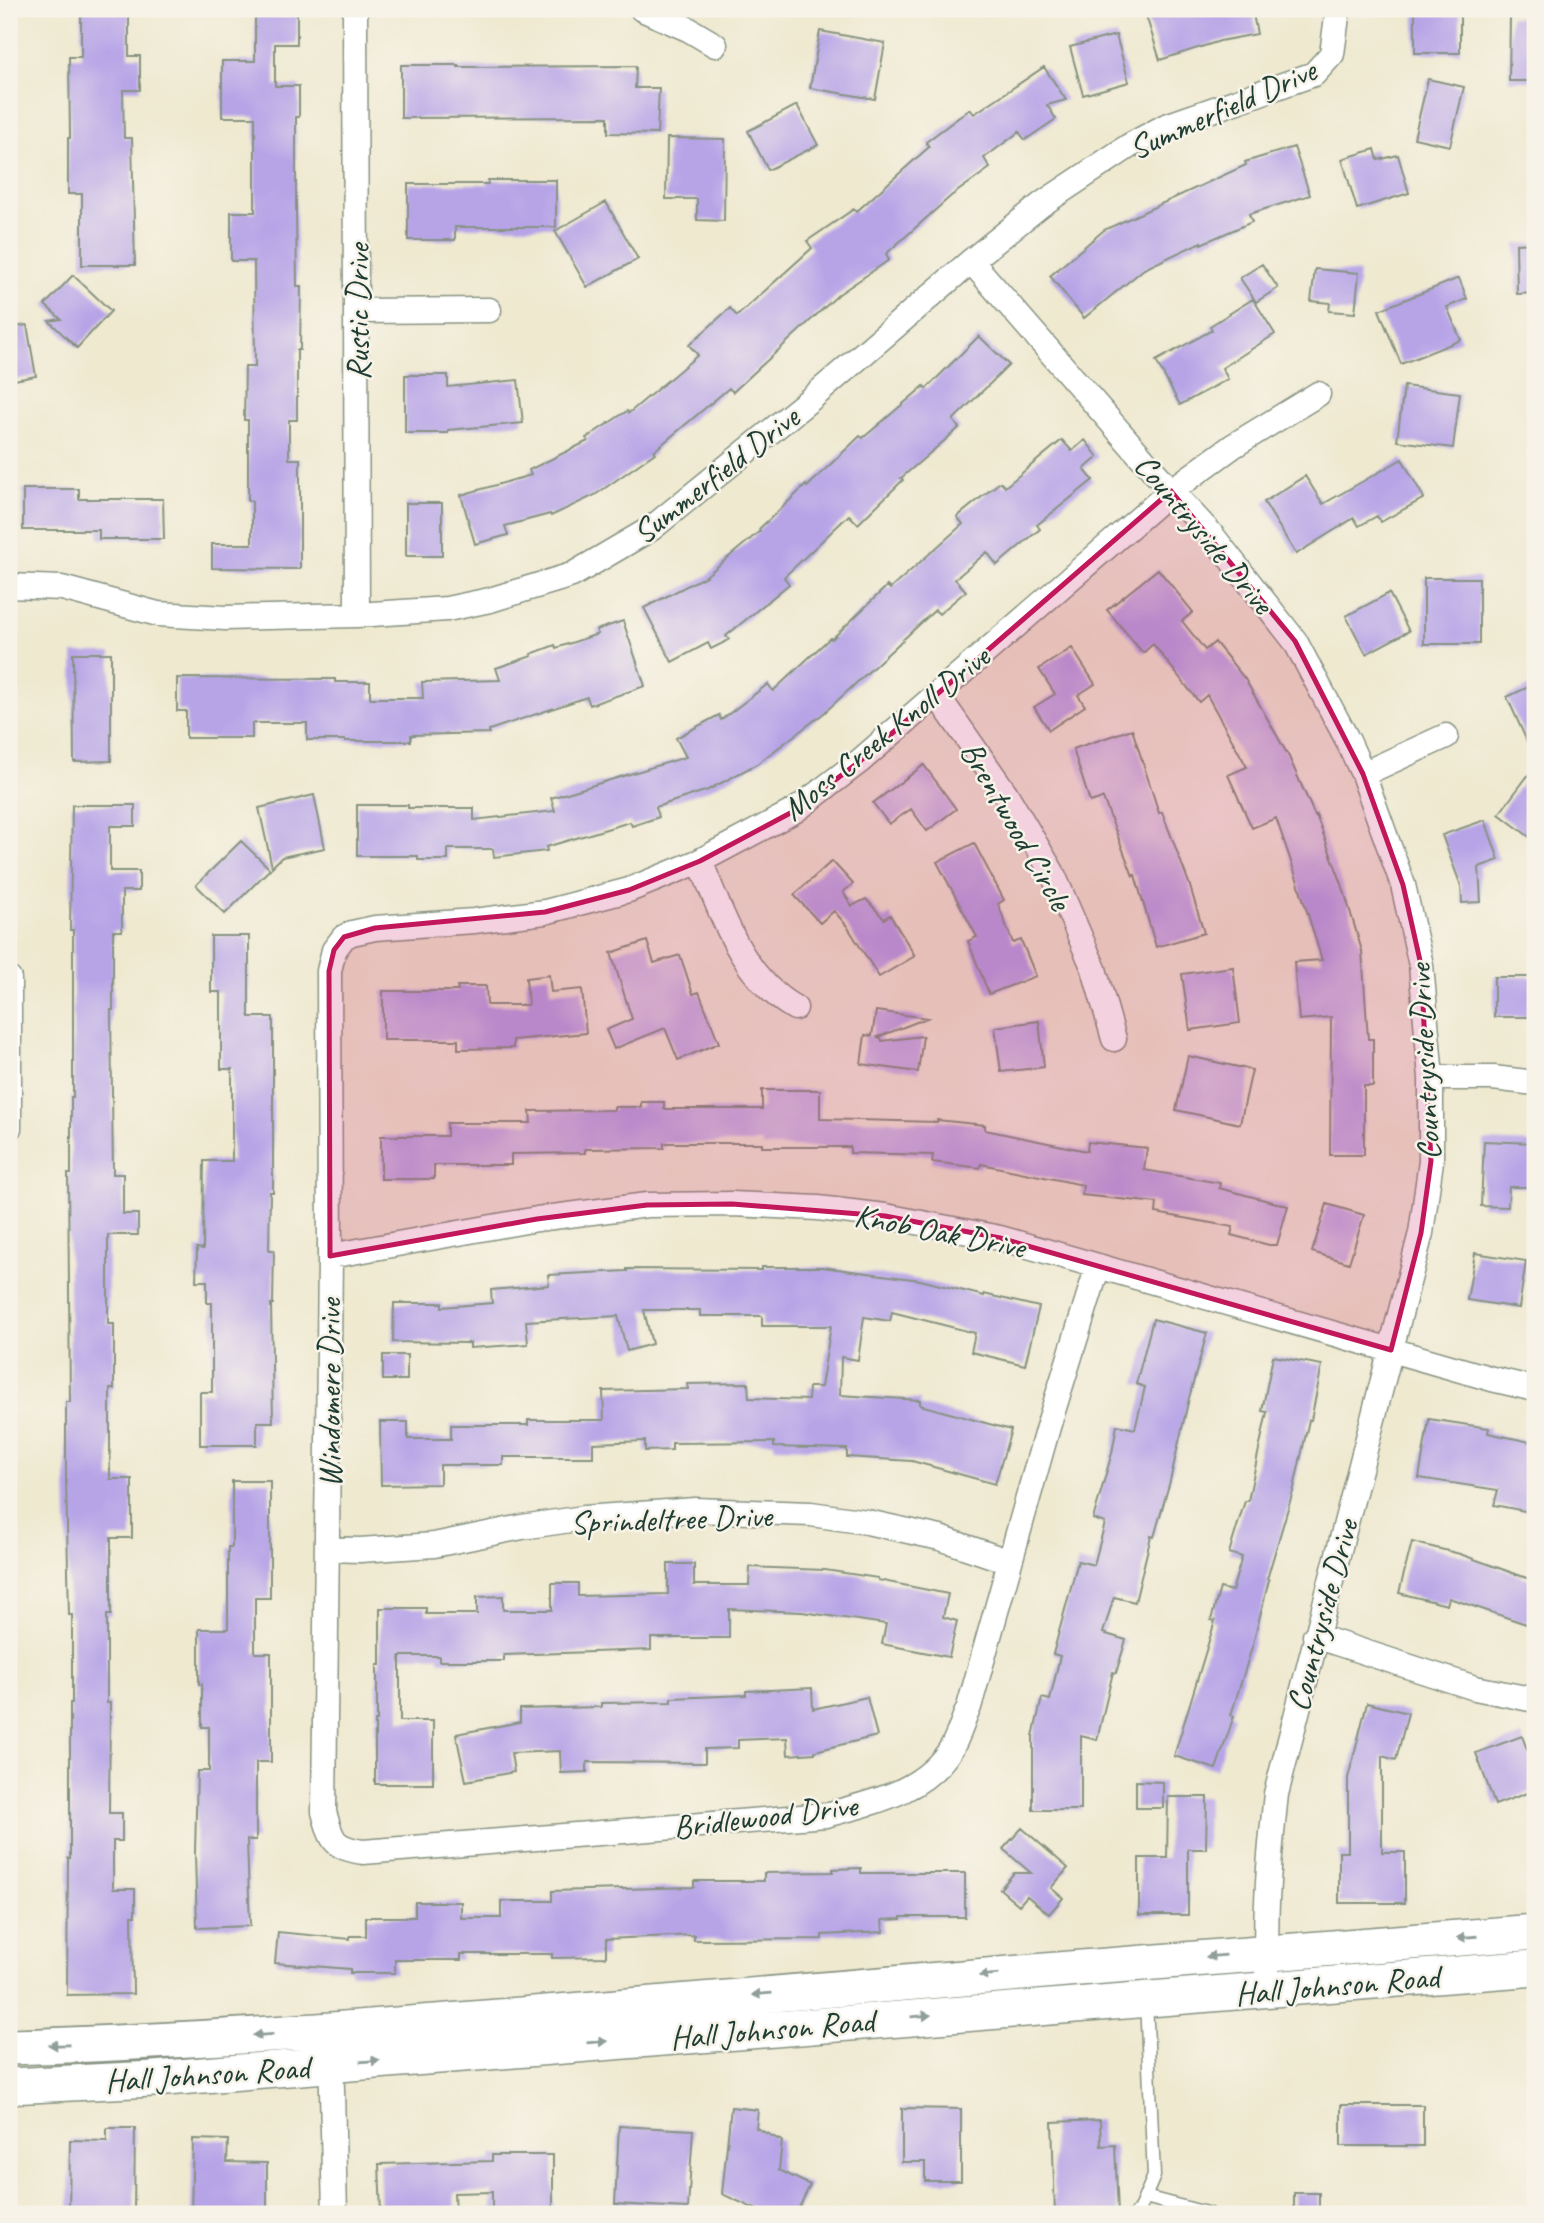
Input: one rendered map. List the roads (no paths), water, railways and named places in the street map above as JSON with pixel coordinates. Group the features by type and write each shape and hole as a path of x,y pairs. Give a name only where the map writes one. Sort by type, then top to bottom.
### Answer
{"main road":[{"name":"Hall Johnson Road","path":"9,2086 153,2079 331,2047 1265,1952 1535,1933"},
{"name":"Hall Johnson Road","path":"9,2046 109,2044 331,2047 1146,2000 1535,1968"}],"street":[{"name":"Rustic Drive","path":"355,9 357,615"},
{"path":"642,9 688,29 715,45"},
{"name":"Summerfield Drive","path":"9,586 62,588 158,614 225,618 357,615 447,609 490,600 572,575 652,527 813,397 971,261 1042,204 1129,146 1166,126 1314,74 1332,54 1338,9"},
{"name":"Countryside Drive","path":"971,261 1211,534 1295,641 1363,774 1404,885 1422,965 1430,1078 1430,1161 1422,1233 1276,1794 1267,1876 1265,1952 1268,1989"},
{"path":"357,311 489,310"},
{"name":"Moss Creek Knoll Drive","path":"352,933 375,928 474,921 545,912 629,890 700,861 796,810 860,761 1171,491 1233,446 1318,394"},
{"name":"Brentwood Circle","path":"937,695 1006,794 1052,872 1094,970 1114,1039"},
{"path":"1363,774 1446,736"},
{"path":"700,861 734,942 748,966 778,998 796,1008"},
{"name":"Windomere Drive","path":"349,1850 336,1844 331,1838 324,1812 330,1256 329,971 334,950 344,937 352,933"},
{"path":"9,979 9,1128"},
{"path":"1430,1078 1493,1078 1535,1083"},
{"name":"Knob Oak Drive","path":"330,1256 537,1219 647,1205 818,1208 886,1216 1000,1238 1535,1389"},
{"name":"Bridlewood Drive","path":"349,1850 363,1853 826,1815 891,1797 910,1788 938,1766 952,1746 969,1707 1048,1427 1098,1266"},
{"name":"Sprindeltree Drive","path":"327,1549 360,1550 434,1545 522,1527 584,1518 695,1510 811,1514 867,1522 940,1538 1010,1562"},
{"path":"1315,1636 1475,1688 1535,1700"},
{"path":"331,2047 335,2214"}],"lane":[{"path":"1135,2214 1139,2211 1154,2176 1146,2000"},
{"path":"1145,2197 1210,2214"}]}
